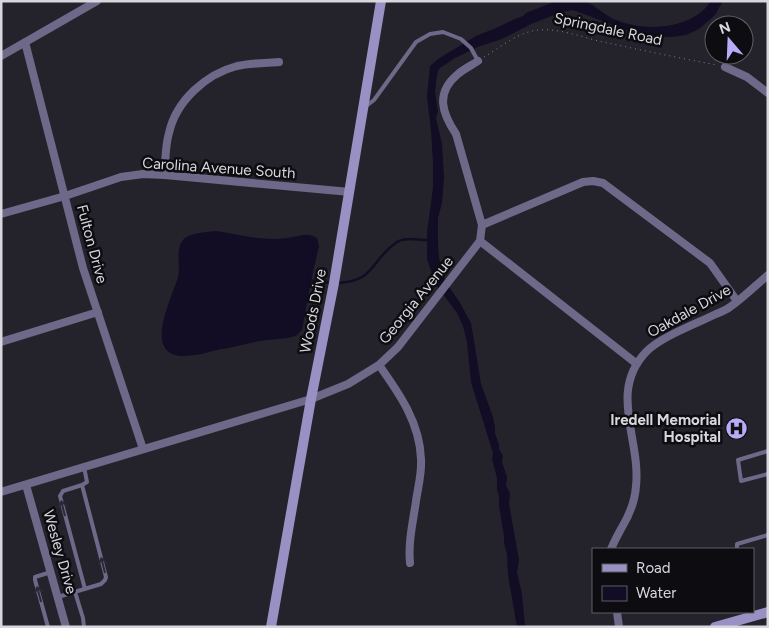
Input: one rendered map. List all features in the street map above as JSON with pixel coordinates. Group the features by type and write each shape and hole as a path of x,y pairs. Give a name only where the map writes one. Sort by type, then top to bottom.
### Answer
{"street":[{"path":"1,56 97,1"},
{"name":"Woods Drive","path":"271,627 350,192 381,1"},
{"name":"Fulton Drive","path":"25,42 84,268 143,449"},
{"path":"476,58 448,83 443,96 443,111 456,134 482,225 583,182 593,181 602,183 710,263 737,301"},
{"path":"165,175 165,156 169,131 179,108 194,89 215,75 238,66 279,62"},
{"path":"725,67 747,77 768,93"},
{"name":"Carolina Avenue South","path":"1,214 65,196 121,177 143,174 350,192"},
{"name":"Georgia Avenue","path":"1,492 311,399 348,384 379,365 398,347 480,241 482,225"},
{"path":"480,241 637,364"},
{"name":"Oakdale Drive","path":"611,548 632,508 636,486 636,464 627,406 628,386 637,364 647,350 664,339 730,307 768,275"},
{"path":"1,342 98,312"},
{"path":"379,365 396,388 410,414 418,435 421,471 408,548 410,563"},
{"name":"Wesley Drive","path":"26,484 66,627"},
{"path":"714,627 768,612"},
{"path":"617,613 619,627"}],"lane":[{"path":"364,108 374,100 416,42 430,34 443,32 461,39 471,48 476,58"},
{"path":"768,451 738,460 741,481 768,474"},
{"path":"84,467 87,482 63,491 60,496 85,589"},
{"path":"58,596 102,584 106,577 82,485"},
{"path":"736,548 737,544 768,535"},
{"path":"48,627 35,577 51,572"},
{"path":"75,592 84,627"}],"path":[{"name":"Springdale Road","path":"476,58 517,37 529,32 543,30 556,31 725,67"}],"water":[{"path":"556,1 586,2 616,20 628,24 654,27 680,23 703,11 711,1 723,1 715,15 704,15 704,25 699,29 686,35 672,37 659,37 629,31 573,10 562,12 531,24 502,39 480,46 455,58 438,71 435,91 438,112 436,118 442,144 444,177 442,203 438,218 439,258 444,278 471,323 481,384 493,417 499,449 503,456 502,462 507,477 506,485 510,494 509,504 519,560 517,572 522,594 525,627 517,627 508,575 497,478 492,459 493,453 471,382 467,342 457,313 435,283 427,259 427,232 433,188 433,163 427,97 430,66 438,59 476,36"},
{"path":"216,231 269,239 306,235 317,238 319,246 302,330 296,336 259,341 188,356 171,353 164,346 162,336 163,324 178,277 179,248 183,240 189,236"}],"waterway":[{"path":"634,32 656,36"},
{"path":"338,283 350,282 365,275 398,241 406,239 429,240"},
{"path":"308,280 332,283"}],"place":[{"name":"Iredell Memorial Hospital","path":"737,429"}]}
